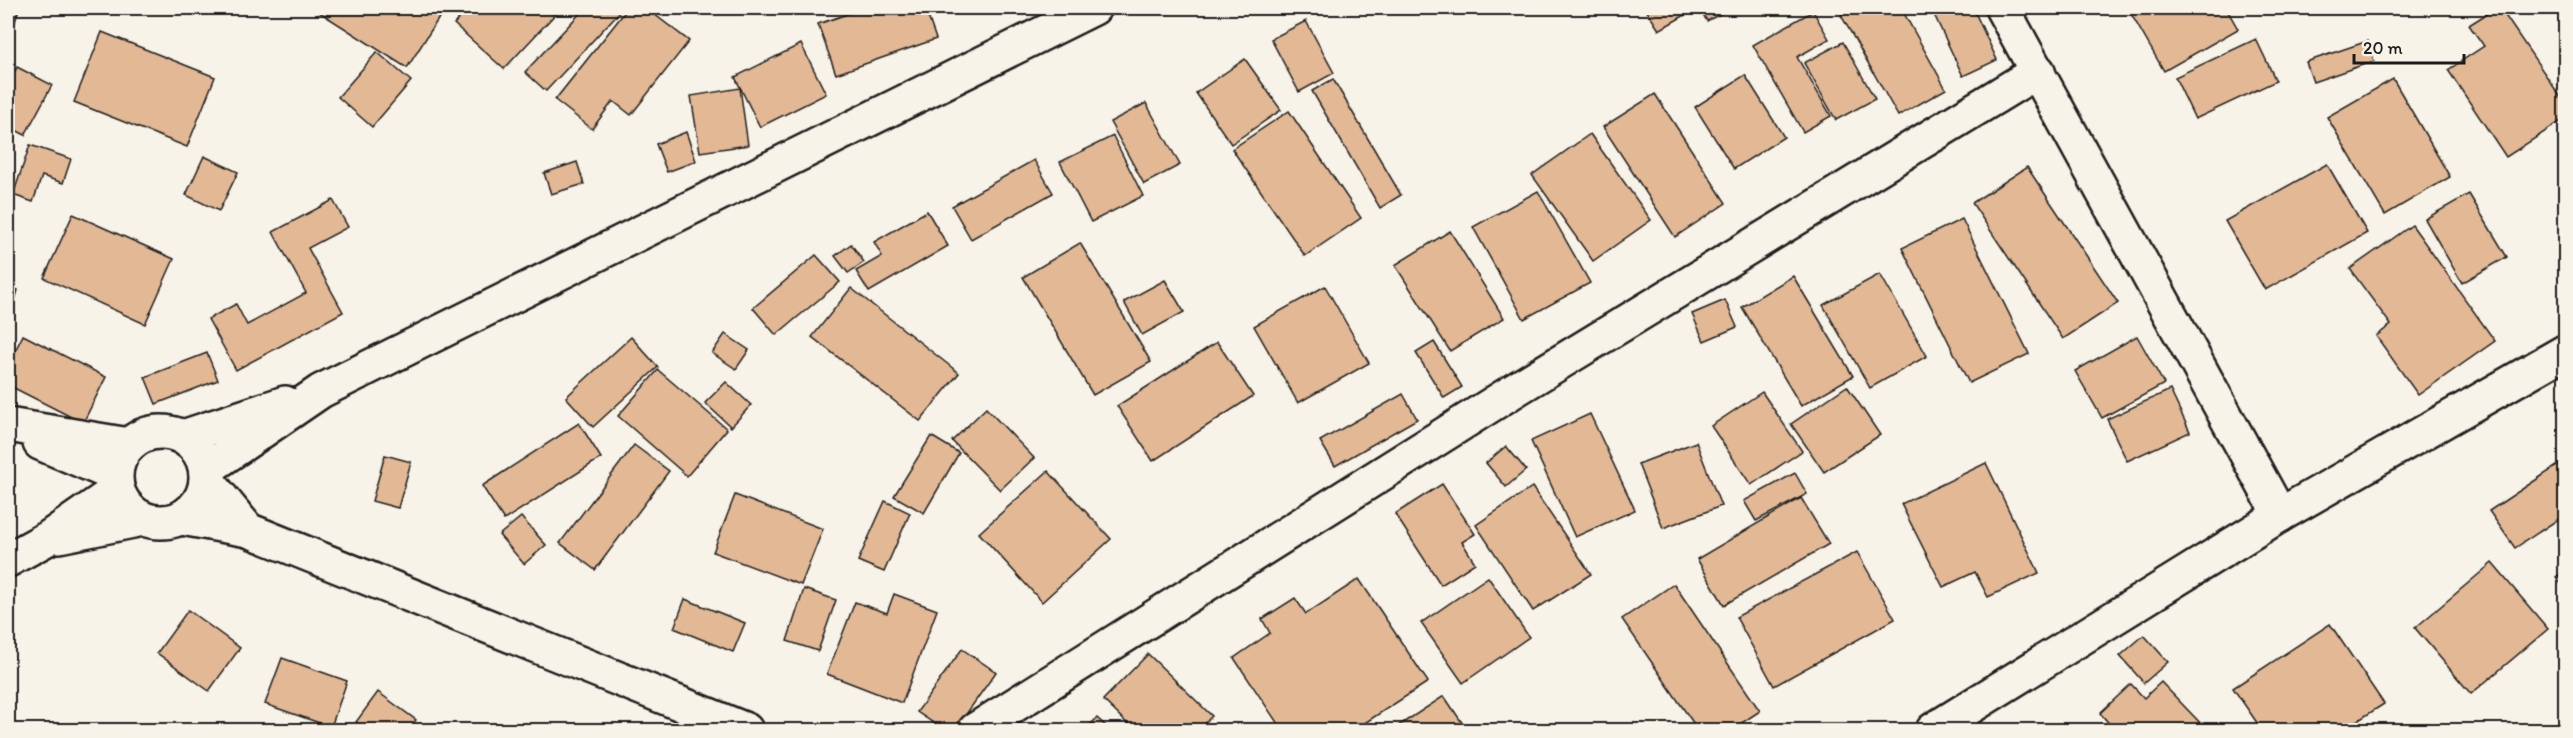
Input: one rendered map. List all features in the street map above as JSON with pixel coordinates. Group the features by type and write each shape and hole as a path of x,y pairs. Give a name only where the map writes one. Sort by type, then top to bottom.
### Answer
{"street":[{"path":"183,437 321,391 1094,8"},
{"path":"2002,8 2280,515"},
{"path":"975,730 1518,388 2038,71"},
{"path":"1933,730 2280,515 2565,351"},
{"path":"248,530 207,475 199,450 183,437 164,431 145,434 129,445 119,459 116,482 131,512 143,519 163,523 182,518 195,508 204,495 207,475 321,391"},
{"path":"8,425 129,445"},
{"path":"8,429 116,482"},
{"path":"8,560 48,538 116,482"},
{"path":"182,518 248,530 746,730"},
{"path":"48,538 143,519"}],"building":[{"path":"8,8 19,8 8,47"},
{"path":"317,8 440,8 444,10 407,68 316,10"},
{"path":"469,8 561,8 504,69 454,24"},
{"path":"585,8 623,8 546,91 525,72"},
{"path":"628,8 646,8 689,41 631,115 613,101 592,129 555,100"},
{"path":"865,8 925,8 936,39 836,74 818,24"},
{"path":"1645,8 1692,8 1694,10 1659,30"},
{"path":"1699,8 1731,8 1707,21"},
{"path":"1855,8 1901,8 1946,89 1898,116 1841,15"},
{"path":"1931,8 1973,8 1997,60 1963,76"},
{"path":"2138,8 2226,8 2238,29 2164,71 2130,12"},
{"path":"2496,8 2500,8 2566,105 2566,118 2506,157 2448,70 2484,46 2469,25"},
{"path":"1813,11 1829,39 1797,57 1831,116 1803,132 1753,45"},
{"path":"1306,21 1334,73 1299,92 1271,39"},
{"path":"102,32 215,77 187,147 74,102"},
{"path":"2256,39 2276,81 2195,119 2175,77"},
{"path":"2368,41 2374,61 2313,82 2306,62"},
{"path":"1843,42 1875,99 1836,120 1804,63"},
{"path":"801,44 826,94 760,127 735,77"},
{"path":"377,52 411,81 372,127 338,97"},
{"path":"1245,59 1281,110 1231,144 1196,93"},
{"path":"17,67 52,85 25,135 8,126 8,85"},
{"path":"1745,75 1784,137 1734,169 1695,107"},
{"path":"1333,79 1401,195 1380,208 1312,91"},
{"path":"2393,79 2450,177 2385,215 2327,117"},
{"path":"740,88 748,145 700,152 691,96"},
{"path":"1655,94 1726,203 1675,237 1603,127"},
{"path":"1146,103 1180,165 1144,184 1110,122"},
{"path":"1289,111 1361,218 1305,256 1232,149"},
{"path":"686,132 696,161 667,172 656,144"},
{"path":"1590,134 1651,220 1593,261 1532,175"},
{"path":"1113,136 1143,196 1091,222 1060,162"},
{"path":"30,145 71,159 63,183 42,176 33,202 13,195"},
{"path":"204,156 238,172 219,211 186,195"},
{"path":"1034,160 1053,193 971,239 952,206"},
{"path":"577,162 584,184 551,194 544,173"},
{"path":"2327,164 2367,233 2265,290 2225,221"},
{"path":"2027,167 2118,303 2063,339 1972,203"},
{"path":"1538,191 1590,283 1524,319 1473,227"},
{"path":"2469,194 2507,257 2462,283 2425,219"},
{"path":"333,200 348,227 308,248 343,312 236,370 208,319 236,304 247,325 306,293 273,232"},
{"path":"927,211 948,246 869,292 856,271 882,256 874,242"},
{"path":"73,214 174,259 145,324 44,278"},
{"path":"1962,219 2029,354 1969,383 1902,248"},
{"path":"2412,225 2495,341 2418,395 2376,336 2391,325 2350,269"},
{"path":"1450,231 1504,318 1450,351 1395,265"},
{"path":"1080,243 1151,362 1093,395 1023,277"},
{"path":"851,244 864,262 848,273 835,256"},
{"path":"816,255 840,282 776,335 753,308"},
{"path":"1880,274 1927,356 1870,388 1823,305"},
{"path":"1793,276 1853,376 1801,406 1742,307"},
{"path":"1165,280 1184,312 1142,335 1124,302"},
{"path":"1325,286 1369,363 1298,403 1254,326"},
{"path":"8,287 18,290 8,324"},
{"path":"851,288 959,373 920,421 812,337"},
{"path":"1725,300 1737,327 1704,341 1692,314"},
{"path":"725,334 749,350 736,369 712,353"},
{"path":"23,335 106,377 83,423 8,385 8,365"},
{"path":"2137,336 2164,384 2102,418 2075,371"},
{"path":"631,337 658,367 593,427 566,397"},
{"path":"1217,342 1253,396 1153,461 1117,406"},
{"path":"1434,342 1462,387 1444,398 1416,353"},
{"path":"207,353 218,380 156,404 145,377"},
{"path":"658,370 727,429 687,476 618,416"},
{"path":"726,382 751,405 731,427 705,403"},
{"path":"1847,386 1880,435 1824,472 1791,424"},
{"path":"2170,390 2190,432 2127,461 2107,419"},
{"path":"1762,392 1802,451 1751,485 1711,426"},
{"path":"1403,394 1417,419 1335,466 1320,441"},
{"path":"986,408 1034,458 1000,490 952,441"},
{"path":"1590,414 1635,510 1575,537 1531,441"},
{"path":"579,423 601,458 504,520 482,486"},
{"path":"931,436 959,453 924,513 894,496"},
{"path":"1696,442 1721,506 1663,528 1638,464"},
{"path":"634,445 669,471 595,570 560,543"},
{"path":"1506,446 1526,470 1506,487 1486,463"},
{"path":"385,455 411,462 398,508 372,501"},
{"path":"2566,460 2566,514 2515,548 2489,511"},
{"path":"1986,463 2039,573 1988,597 1975,572 1943,587 1901,504"},
{"path":"1048,471 1111,539 1042,602 979,533"},
{"path":"1795,473 1807,494 1756,521 1744,501"},
{"path":"1442,484 1475,534 1462,542 1475,563 1441,585 1395,514"},
{"path":"1532,487 1591,574 1533,611 1476,525"},
{"path":"735,495 823,529 801,585 713,552"},
{"path":"1801,498 1829,544 1724,605 1697,559"},
{"path":"885,501 910,513 884,572 858,561"},
{"path":"521,517 546,545 524,564 499,535"},
{"path":"1857,552 1895,619 1774,686 1736,617"},
{"path":"2492,563 2548,629 2471,694 2415,628"},
{"path":"2566,570 2566,591 2556,577"},
{"path":"1488,577 1529,637 1463,683 1421,623"},
{"path":"1359,579 1428,682 1354,730 1282,730 1234,658 1270,633 1262,619 1295,598 1306,614"},
{"path":"1674,584 1760,711 1731,730 1698,730 1622,619"},
{"path":"804,589 836,600 818,651 787,641"},
{"path":"894,594 937,610 902,703 827,674 855,602 887,613"},
{"path":"685,599 745,623 733,652 674,628"},
{"path":"188,610 240,648 209,691 157,653"},
{"path":"2330,624 2384,704 2343,730 2262,730 2233,688"},
{"path":"2144,635 2168,662 2144,683 2120,656"},
{"path":"962,649 996,672 955,730 944,730 917,712"},
{"path":"1148,654 1212,716 1198,730 1134,730 1103,700"},
{"path":"282,658 347,681 331,727 265,704"},
{"path":"2161,682 2207,730 2108,730 2112,727 2100,713 2131,684 2144,698"},
{"path":"378,692 416,720 408,730 368,730 356,722"},
{"path":"1444,696 1467,730 1392,730"},
{"path":"1097,718 1110,730 1085,730"}]}
